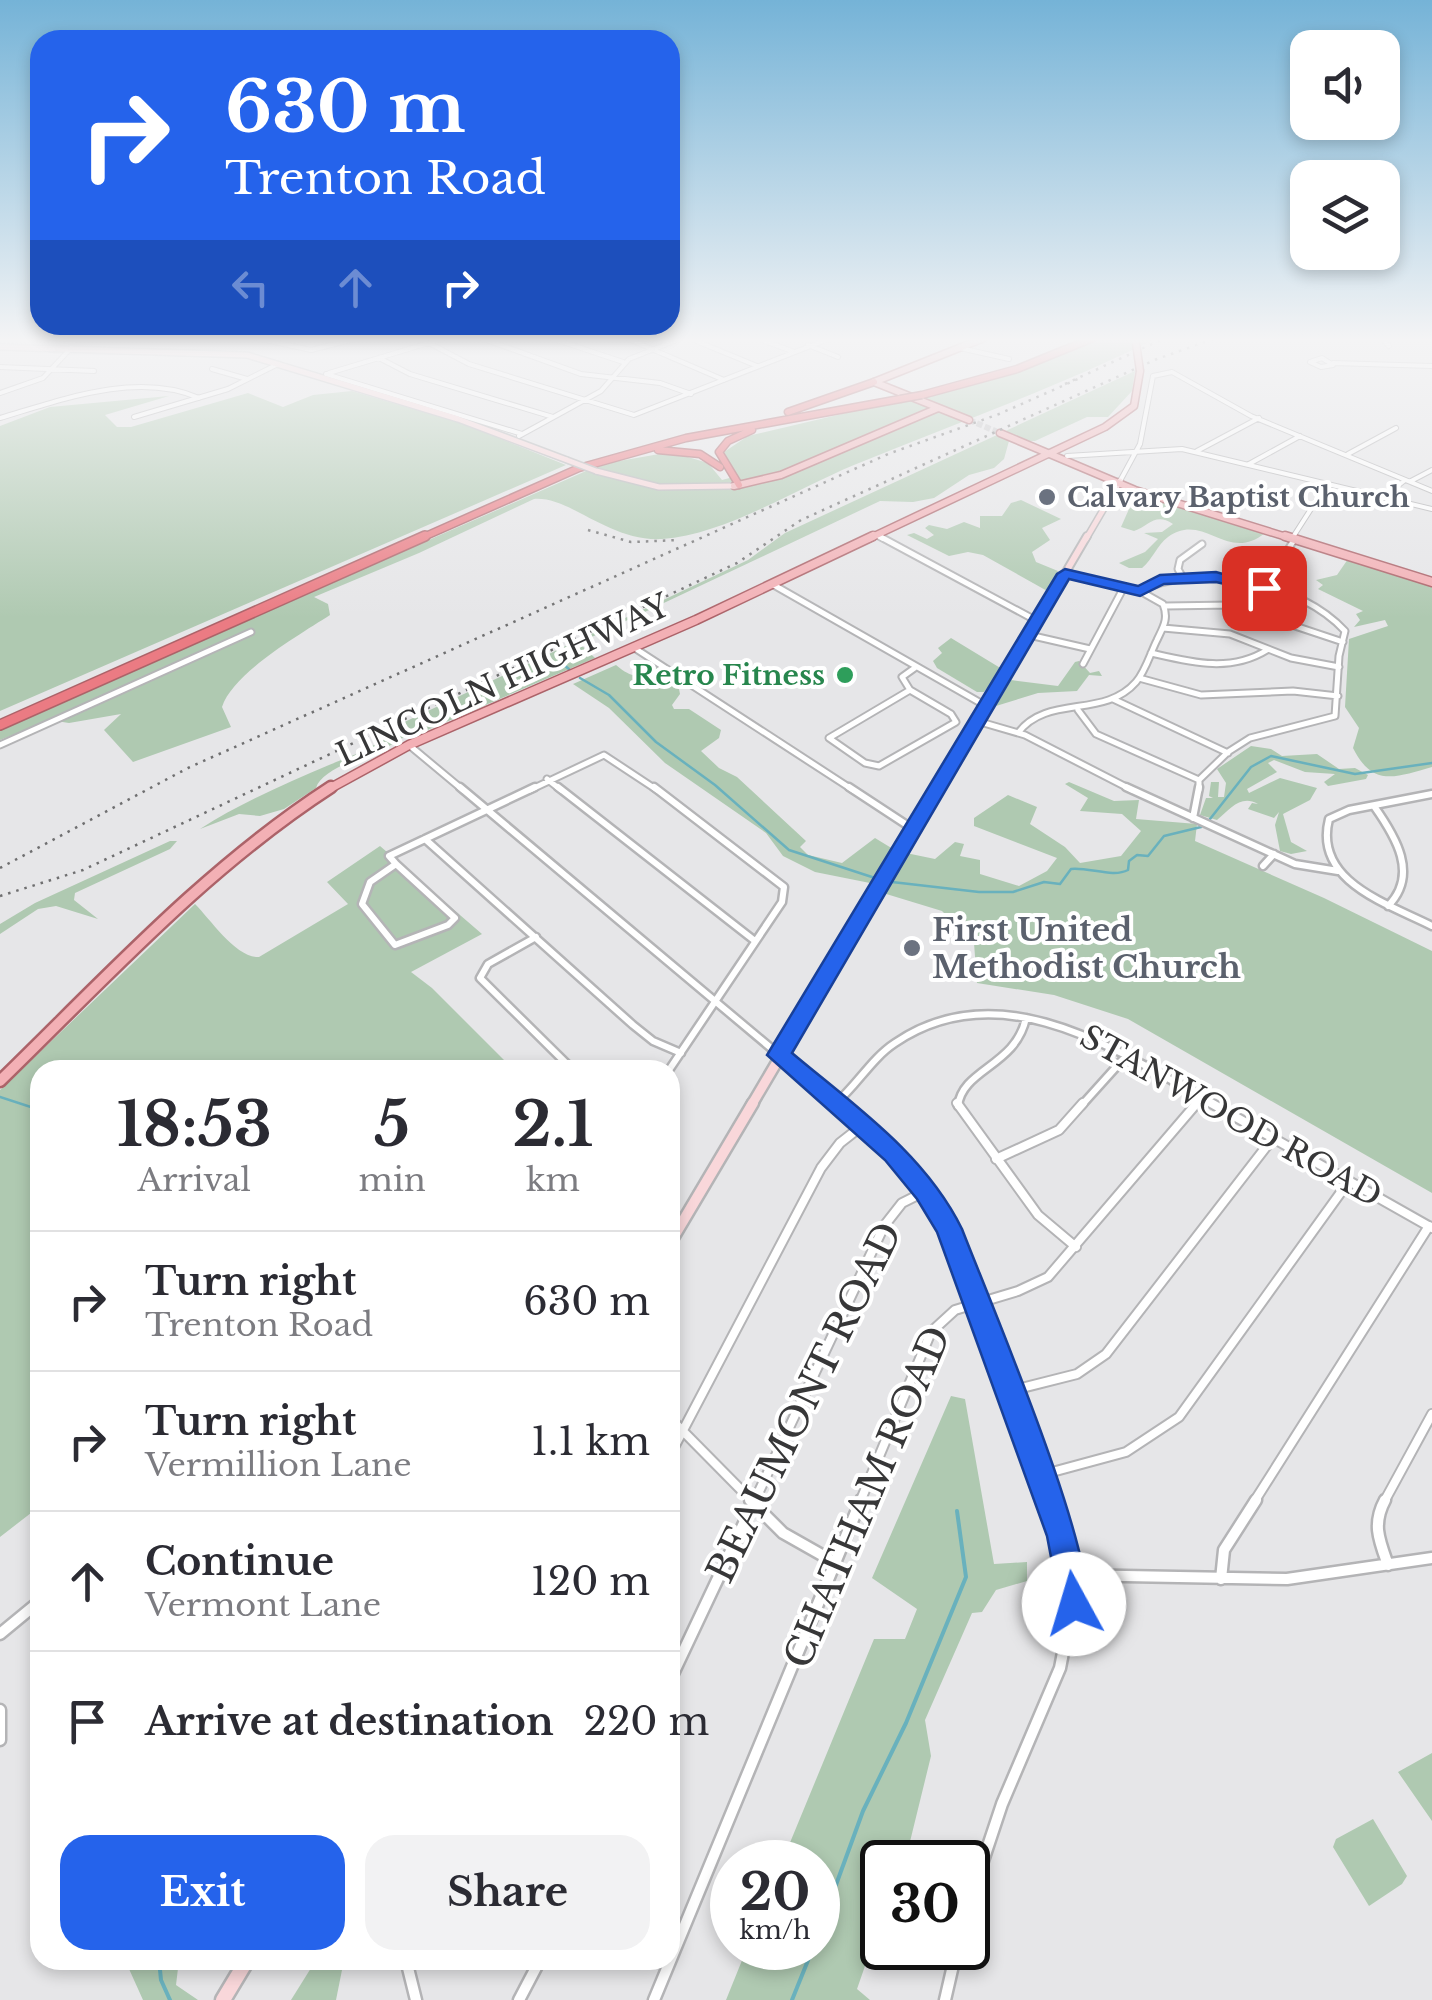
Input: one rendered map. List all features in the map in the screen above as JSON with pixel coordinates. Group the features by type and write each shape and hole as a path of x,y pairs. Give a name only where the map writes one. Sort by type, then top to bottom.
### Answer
{"highway":[{"path":"0,722 542,478 622,450 703,431"},
{"path":"696,433 705,431"},
{"path":"593,468 686,438 723,431"},
{"path":"736,486 719,457 728,441 752,431"},
{"path":"0,722 593,468 644,451 683,450 714,460 736,486"}],"main road":[{"path":"736,486 781,475 883,431"},
{"name":"LINCOLN HIGHWAY","path":"0,1081 240,851 313,798 409,745 772,584 1087,431"},
{"path":"1000,434 1068,460"},
{"path":"1022,443 1061,445 1058,454 1103,476 1122,478 1294,538"},
{"path":"1020,460 1027,452 1022,443"},
{"name":"LINCOLN HIGHWAY","path":"935,507 1020,460 1044,453"},
{"path":"1030,462 1068,460"},
{"path":"1103,476 1113,493 1135,490 1432,580"},
{"path":"1122,478 1135,490"},
{"path":"1029,634 1065,574"}],"street":[{"path":"492,431 568,460 659,487 736,486"},
{"path":"512,431 522,434"},
{"path":"513,439 527,431"},
{"path":"1142,431 1139,449 1065,574 1140,591 1164,606 1232,605 1343,642"},
{"path":"1196,452 1235,431"},
{"path":"1290,431 1432,490"},
{"path":"1347,455 1390,431"},
{"path":"1248,465 1301,436"},
{"path":"1068,460 1075,455 1139,449 1196,452 1432,509"},
{"path":"1383,498 1432,470"},
{"path":"1277,568 1326,484"},
{"path":"876,535 1037,621"},
{"path":"1183,578 1180,560 1202,544"},
{"path":"1140,591 1154,581 1232,578 1316,608 1340,622 1345,631 1336,712 1328,720 1266,731 1228,753 1200,780 1193,818"},
{"path":"772,584 986,706"},
{"path":"1083,664 1124,587"},
{"path":"1018,733 1024,721 1037,712 1078,710 1113,698 1139,678 1168,615 1164,606"},
{"path":"1163,628 1230,634 1299,660 1338,667"},
{"path":"0,746 251,632"},
{"path":"680,1226 1029,634 1090,649"},
{"path":"633,648 913,829"},
{"path":"1152,653 1212,663 1253,659 1268,649"},
{"path":"910,690 829,738 866,763 878,766 956,722 952,714 910,690 902,677 917,667"},
{"path":"1139,678 1202,694 1293,691 1338,696"},
{"path":"1113,698 1149,719 1228,753"},
{"path":"1078,710 1096,734 1200,780"},
{"path":"977,722 1018,733 1060,757 1274,854 1304,866 1338,871"},
{"path":"409,745 863,1125 926,1191 949,1229 1063,1536 1072,1574 1074,1604 1064,1656 990,1840"},
{"path":"396,864 370,882 362,904 388,941 399,945 448,925 455,918 389,856 547,779 604,755 614,758 784,886 782,902 675,1060"},
{"path":"547,779 755,941"},
{"path":"1432,794 1344,811 1329,819 1326,833 1338,871 1352,888 1432,926"},
{"path":"1423,797 1432,805"},
{"path":"1374,806 1386,823 1405,874 1404,886 1388,906"},
{"path":"425,839 644,1034 680,1052"},
{"path":"1263,866 1274,854"},
{"path":"536,937 488,964 480,978 563,1060"},
{"name":"STANWOOD ROAD","path":"836,1102 854,1087 884,1050 914,1031 962,1017 1026,1018 1074,1028 1430,1226"},
{"path":"1026,1018 1020,1045 956,1098 960,1110 1046,1225 1076,1247"},
{"path":"996,1159 1059,1130 1126,1056"},
{"name":"CHATHAM ROAD","path":"680,1938 932,1332 950,1310 1032,1287 1076,1247 1201,1098"},
{"path":"680,1438 821,1168 840,1143 863,1125"},
{"path":"1010,1391 1077,1374 1106,1354 1273,1138"},
{"path":"1041,1475 1112,1461 1141,1448 1171,1426 1195,1400 1349,1181"},
{"name":"BEAUMONT ROAD","path":"680,1659 884,1226 902,1203 926,1191"},
{"path":"1221,1579 1224,1550 1430,1226"},
{"path":"1388,1565 1377,1535 1376,1517 1432,1415"},
{"path":"680,1429 783,1533 836,1563"},
{"path":"1072,1574 1307,1578 1432,1558"},
{"path":"0,1634 30,1609"},
{"path":"0,1710 0,1740"},
{"path":"222,2000 241,1970"},
{"path":"408,1970 416,2000"},
{"path":"519,2000 535,1970"},
{"name":"CHATHAM ROAD","path":"654,2000 666,1970"},
{"path":"944,2000 951,1970"}],"green space":[{"path":"0,431 482,431 566,465 0,711"},
{"path":"768,431 938,431 735,520 686,536 662,539 625,534 562,504 534,499 314,597 328,604 330,615 268,656 239,681 222,707 231,727 133,762 104,730 121,714 69,723 50,720 0,740 0,728 602,464 671,452 708,463 722,480 737,476 724,452 748,436"},
{"path":"1005,431 1056,431 1035,441 1009,441 1004,459 994,468 969,475 934,498 880,501 579,643 595,658 411,737 396,739 393,744 337,768 284,809 260,816 239,814 200,829 263,794 365,750 396,726 748,560 785,533"},
{"path":"1144,497 1265,533 1239,543 1204,532 1181,531 1164,540 1142,568 1129,568 1119,563 1145,552 1158,539 1144,533 1162,532 1173,524 1161,519 1134,531 1121,527 1129,509"},
{"path":"1021,500 1061,519 1042,528 1050,540 1032,552 1036,562 1058,571 1049,592 983,555 968,552 949,556 907,535 914,533 927,539 934,535 925,528 929,525 947,529 964,522 980,528 980,516 1002,516 1011,503"},
{"path":"1348,559 1432,584 1432,767 1396,776 1377,774 1353,748 1359,728 1345,707 1349,639 1388,626 1385,620 1354,627 1360,620 1356,614 1363,611 1318,589 1323,585 1316,580 1337,575"},
{"path":"951,638 1002,669 984,692 977,692 937,668 933,661 942,653 938,648"},
{"path":"1079,661 1090,673 1099,671 1102,676 1089,675 1077,691 1038,693 996,706 1011,680 1058,686"},
{"path":"616,665 636,675 657,667 677,679 680,694 672,705 674,709 689,709 721,730 719,738 701,751 719,768 737,777 806,841 800,847 808,855 842,863 875,838 893,849 870,883 815,872 783,856 766,833 665,763 609,708 573,684"},
{"path":"1251,746 1271,749 1282,756 1317,754 1339,769 1355,768 1368,775 1366,779 1328,786 1324,782 1335,774 1305,772 1274,760 1268,763 1277,772 1247,789 1249,793 1280,778 1317,788 1310,800 1283,814 1291,842 1307,851 1291,854 1280,851 1275,825 1279,812 1274,818 1248,809 1252,803 1258,804 1246,801 1217,820 1200,815 1206,798 1213,798 1209,796 1211,782 1219,782 1218,797 1224,797 1226,783 1217,769"},
{"path":"1069,782 1114,801 1139,800 1136,819 1197,824 1195,841 1432,951 1432,1193 1128,1019 1054,995 977,983 974,943 942,911 883,893 906,853 935,859 955,842 964,844 960,856 980,860 980,874 1019,886 1047,871 1057,858 974,826 974,818 1008,795 1037,807 1030,824 1065,847 1080,863 1121,856 1141,831 1122,814 1080,811 1088,798 1065,784"},
{"path":"177,841 170,849 75,893 74,900 98,919 56,906 38,909 0,934 0,924 35,903"},
{"path":"380,846 482,934 411,972 504,1060 31,1060 195,904 233,945 259,957 348,904 327,882"},
{"path":"30,1061 30,1514 0,1537 0,1090"},
{"path":"951,1396 965,1399 994,1564 1027,1562 1027,1581 996,1590 982,1612 972,1613 925,1720 931,1756 910,1840 860,1840 860,1970 864,1970 857,1989 870,2000 726,2000 738,1970 840,1970 840,1840 791,1840 874,1639 905,1639 917,1609 872,1578"},
{"path":"1432,1753 1432,1821 1398,1772"},
{"path":"1373,1819 1407,1876 1402,1884 1369,1906 1333,1847 1336,1839"},
{"path":"130,1970 178,1970 176,1985 198,2000 143,2000"},
{"path":"310,1970 342,1970 336,2000 291,2000"}],"waterway":[{"path":"563,664 570,670"},
{"path":"580,678 609,695 656,742 715,785 789,850 875,878"},
{"path":"1210,819 1251,767 1271,756 1355,774 1432,763"},
{"path":"892,882 979,892 1013,892 1044,882 1060,884 1071,869 1115,873 1128,870 1129,861 1137,855 1148,856 1164,836 1201,827"},
{"path":"0,1097 30,1107"},
{"path":"840,1874 863,1811 906,1723 966,1577 957,1511"},
{"path":"160,1970 170,2000"},
{"path":"792,2000 804,1970"}],"tunnel":[{"path":"996,431 1000,433"}],"railway":[{"path":"0,868 188,768 888,454 951,431"},
{"path":"0,896 83,870 737,563 801,520 997,431"},
{"path":"588,530 631,542 679,540"}],"place":[{"name":"Calvary Baptist Church","path":"1047,497"},
{"name":"Retro Fitness","path":"845,675"},
{"name":"First United Methodist Church","path":"912,948"}],"route":[{"path":"1074,1604 1063,1536 949,1229 926,1191 894,1153 779,1055 1065,574 1140,591 1160,580 1216,577 1264,588"}]}
